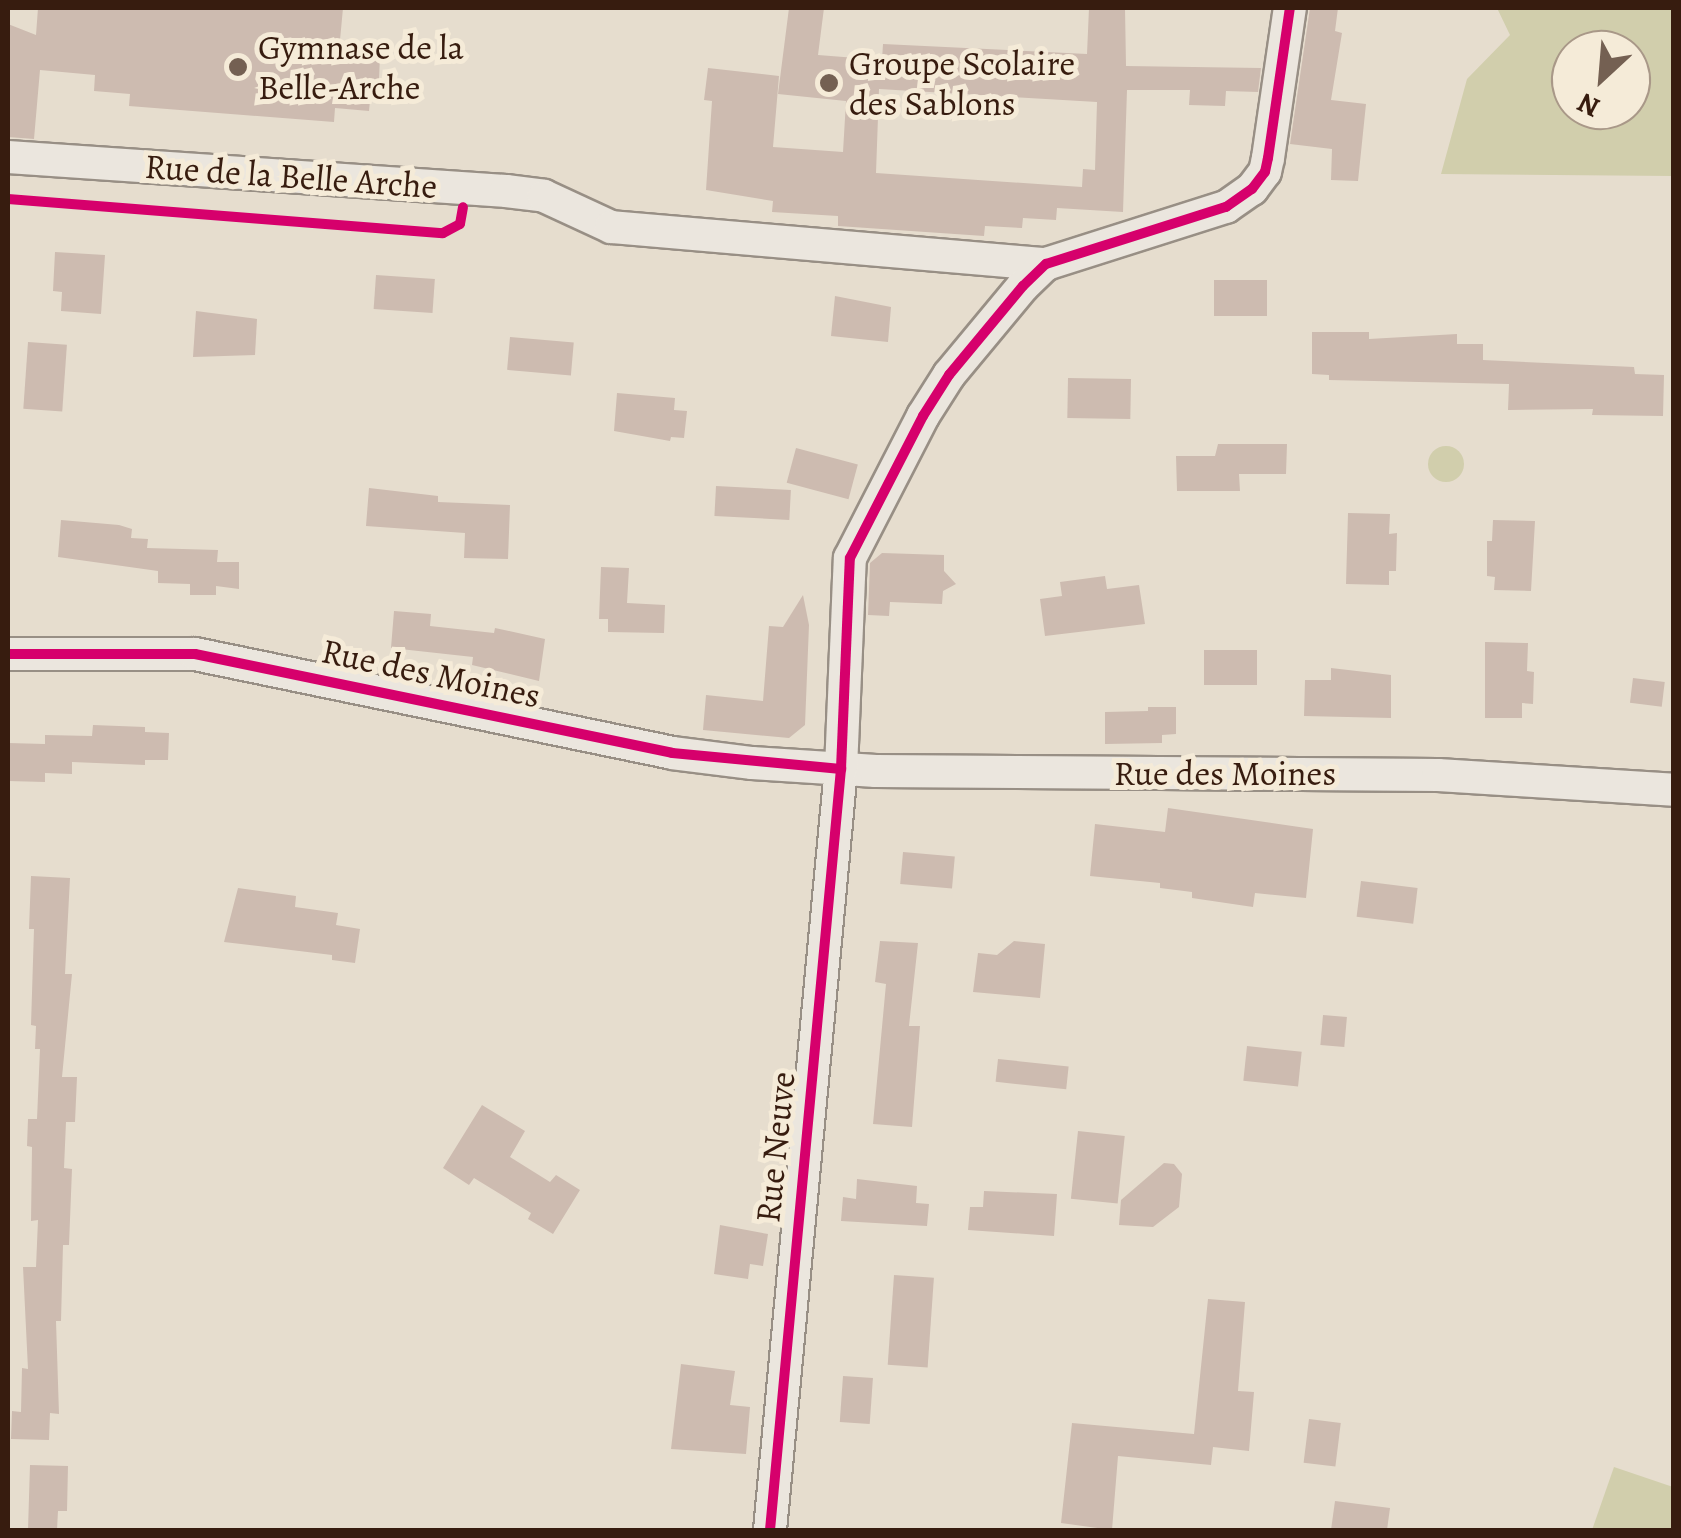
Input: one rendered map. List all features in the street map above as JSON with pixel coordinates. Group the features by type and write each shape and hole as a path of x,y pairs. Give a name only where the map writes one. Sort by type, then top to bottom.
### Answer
{"street":[{"path":"1046,264 1226,207 1252,188 1265,172 1268,158 1290,8"},
{"name":"Rue de la Belle Arche","path":"8,157 506,192 544,196 611,227 1046,264"},
{"name":"Rue Neuve","path":"770,1530 840,770 850,558 949,375 1046,264"},
{"name":"Rue des Moines","path":"8,654 195,654 672,752 840,770 1438,774 1674,790"}],"shaded area":[{"path":"1497,8 1673,8 1673,176 1441,174 1467,79 1510,35"},
{"path":"1446,446 1459,451 1464,464 1459,477 1446,482 1433,477 1428,464 1433,451"},
{"path":"1614,1467 1673,1487 1673,1530 1592,1530"}],"building":[{"name":"Gymnase de la Belle-Arche","path":"38,8 343,8 339,51 380,55 379,80 372,79 369,111 335,108 334,122 129,106 130,94 94,91 95,75 40,70 34,139 8,137 8,24 36,35"},
{"path":"789,8 824,8 818,55 882,60 883,44 1087,54 1089,8 1125,8 1126,66 1261,68 1258,92 1226,91 1225,106 1189,105 1190,90 1127,90 1123,212 1057,208 1056,220 1023,218 1022,228 985,226 984,236 838,226 838,216 772,212 773,201 706,190 712,101 704,100 708,68 779,76 773,147 843,152 846,101 778,94","holes":["879,89 1097,102 1095,170 1083,169 1082,187 876,173"]},
{"path":"1310,8 1338,8 1335,31 1342,33 1331,100 1366,104 1358,181 1331,180 1332,149 1290,144"},
{"path":"55,252 105,255 101,314 61,311 62,292 53,291"},
{"path":"376,275 435,279 432,313 374,309"},
{"path":"1214,280 1267,280 1267,316 1214,316"},
{"path":"835,296 891,307 888,342 831,336"},
{"path":"196,311 257,319 255,355 193,357"},
{"path":"1312,332 1369,332 1369,339 1457,334 1457,344 1483,344 1483,360 1634,367 1635,374 1664,375 1663,416 1592,415 1593,409 1508,410 1509,384 1329,380 1329,375 1312,374"},
{"path":"510,337 574,343 571,375 507,370"},
{"path":"28,342 67,345 62,412 23,409"},
{"path":"1068,378 1131,379 1130,419 1067,418"},
{"path":"617,393 675,398 674,410 687,411 684,438 671,437 670,441 614,431"},
{"path":"1218,444 1287,444 1286,474 1239,474 1240,491 1177,491 1176,456 1215,456"},
{"path":"796,448 858,465 849,499 787,483"},
{"path":"716,486 791,490 789,520 714,516"},
{"path":"369,488 438,496 438,502 510,505 508,559 464,558 465,533 366,526"},
{"path":"1348,513 1390,514 1389,534 1397,533 1396,571 1389,571 1389,585 1346,584"},
{"path":"61,520 132,529 131,538 148,539 147,548 218,550 217,562 239,562 239,589 216,586 216,595 190,595 190,584 158,583 158,571 58,557"},
{"path":"1493,520 1535,521 1531,591 1494,590 1495,577 1487,576 1487,541 1492,541"},
{"path":"882,553 944,555 944,571 956,584 943,591 942,604 890,602 889,616 868,615 870,563"},
{"path":"601,567 629,568 627,603 665,605 664,633 608,632 608,619 599,619"},
{"path":"1105,576 1107,589 1139,585 1145,624 1045,636 1040,599 1062,596 1060,582"},
{"path":"803,595 809,625 805,725 789,738 703,730 706,695 763,701 769,626 783,627"},
{"path":"394,611 431,614 430,626 494,633 495,628 545,639 539,681 472,665 473,657 391,648"},
{"path":"1485,642 1528,643 1527,671 1534,672 1533,704 1522,703 1522,718 1485,718"},
{"path":"1204,650 1257,650 1257,685 1204,685"},
{"path":"1331,668 1391,675 1391,718 1304,716 1305,680 1331,680"},
{"path":"1633,678 1665,682 1662,707 1630,703"},
{"path":"1148,707 1176,707 1176,734 1162,735 1162,743 1105,744 1105,712 1148,711"},
{"path":"93,725 145,727 145,732 169,733 168,760 145,760 145,765 72,762 72,774 45,773 45,782 8,781 8,743 45,744 45,735 92,736"},
{"path":"1168,808 1313,829 1306,898 1255,893 1253,907 1192,898 1192,892 1160,888 1160,883 1090,876 1095,824 1165,832"},
{"path":"903,852 955,857 952,888 900,884"},
{"path":"31,876 70,878 65,974 72,974 62,1077 77,1077 75,1122 66,1122 64,1168 72,1169 69,1245 63,1245 61,1321 56,1321 59,1414 50,1413 49,1440 11,1439 12,1411 21,1412 22,1368 28,1369 23,1267 36,1267 38,1220 31,1221 32,1147 27,1146 28,1119 37,1119 40,1049 35,1049 36,1026 31,1025"},
{"path":"1361,881 1418,888 1413,924 1357,917"},
{"path":"238,888 296,896 295,907 338,913 336,925 360,929 355,963 332,960 332,955 224,942"},
{"path":"880,941 918,943 909,1026 920,1026 912,1127 873,1124 886,984 875,982"},
{"path":"1014,941 1045,944 1040,998 973,992 978,953 997,955"},
{"path":"1323,1015 1347,1017 1344,1047 1320,1045"},
{"path":"1247,1046 1302,1052 1298,1087 1243,1081"},
{"path":"998,1059 1069,1066 1066,1089 996,1082"},
{"path":"482,1105 525,1131 510,1157 550,1182 556,1175 580,1190 553,1234 528,1219 531,1213 474,1178 469,1185 443,1168"},
{"path":"1078,1131 1125,1136 1118,1204 1071,1199"},
{"path":"1164,1163 1174,1164 1182,1174 1179,1207 1153,1227 1119,1225 1121,1200"},
{"path":"857,1179 917,1186 916,1203 929,1204 927,1226 841,1221 843,1197 856,1199"},
{"path":"984,1191 1057,1194 1054,1236 968,1230 970,1207 983,1207"},
{"path":"720,1225 768,1234 763,1266 750,1264 748,1279 714,1274"},
{"path":"894,1275 934,1278 928,1368 888,1365"},
{"path":"1208,1299 1245,1302 1238,1391 1254,1392 1249,1451 1213,1447 1211,1465 1118,1456 1112,1530 1061,1523 1072,1423 1194,1434"},
{"path":"681,1364 735,1371 730,1405 750,1407 746,1454 671,1449"},
{"path":"843,1376 873,1378 870,1424 840,1422"},
{"path":"1309,1419 1341,1423 1335,1467 1304,1463"},
{"path":"30,1465 68,1466 67,1511 58,1511 57,1530 28,1530"},
{"path":"1335,1501 1390,1508 1387,1530 1331,1530"}],"cycle path":[{"path":"770,1530 841,769 850,558 923,416 949,375 1046,264 1226,207 1252,189 1265,172 1268,158 1290,8"},
{"path":"8,199 443,233 460,224 463,207"},
{"path":"8,654 195,654 672,753 841,769"}],"place":[{"name":"Gymnase de la Belle-Arche","path":"238,67"},
{"name":"Groupe Scolaire des Sablons","path":"829,83"}]}
